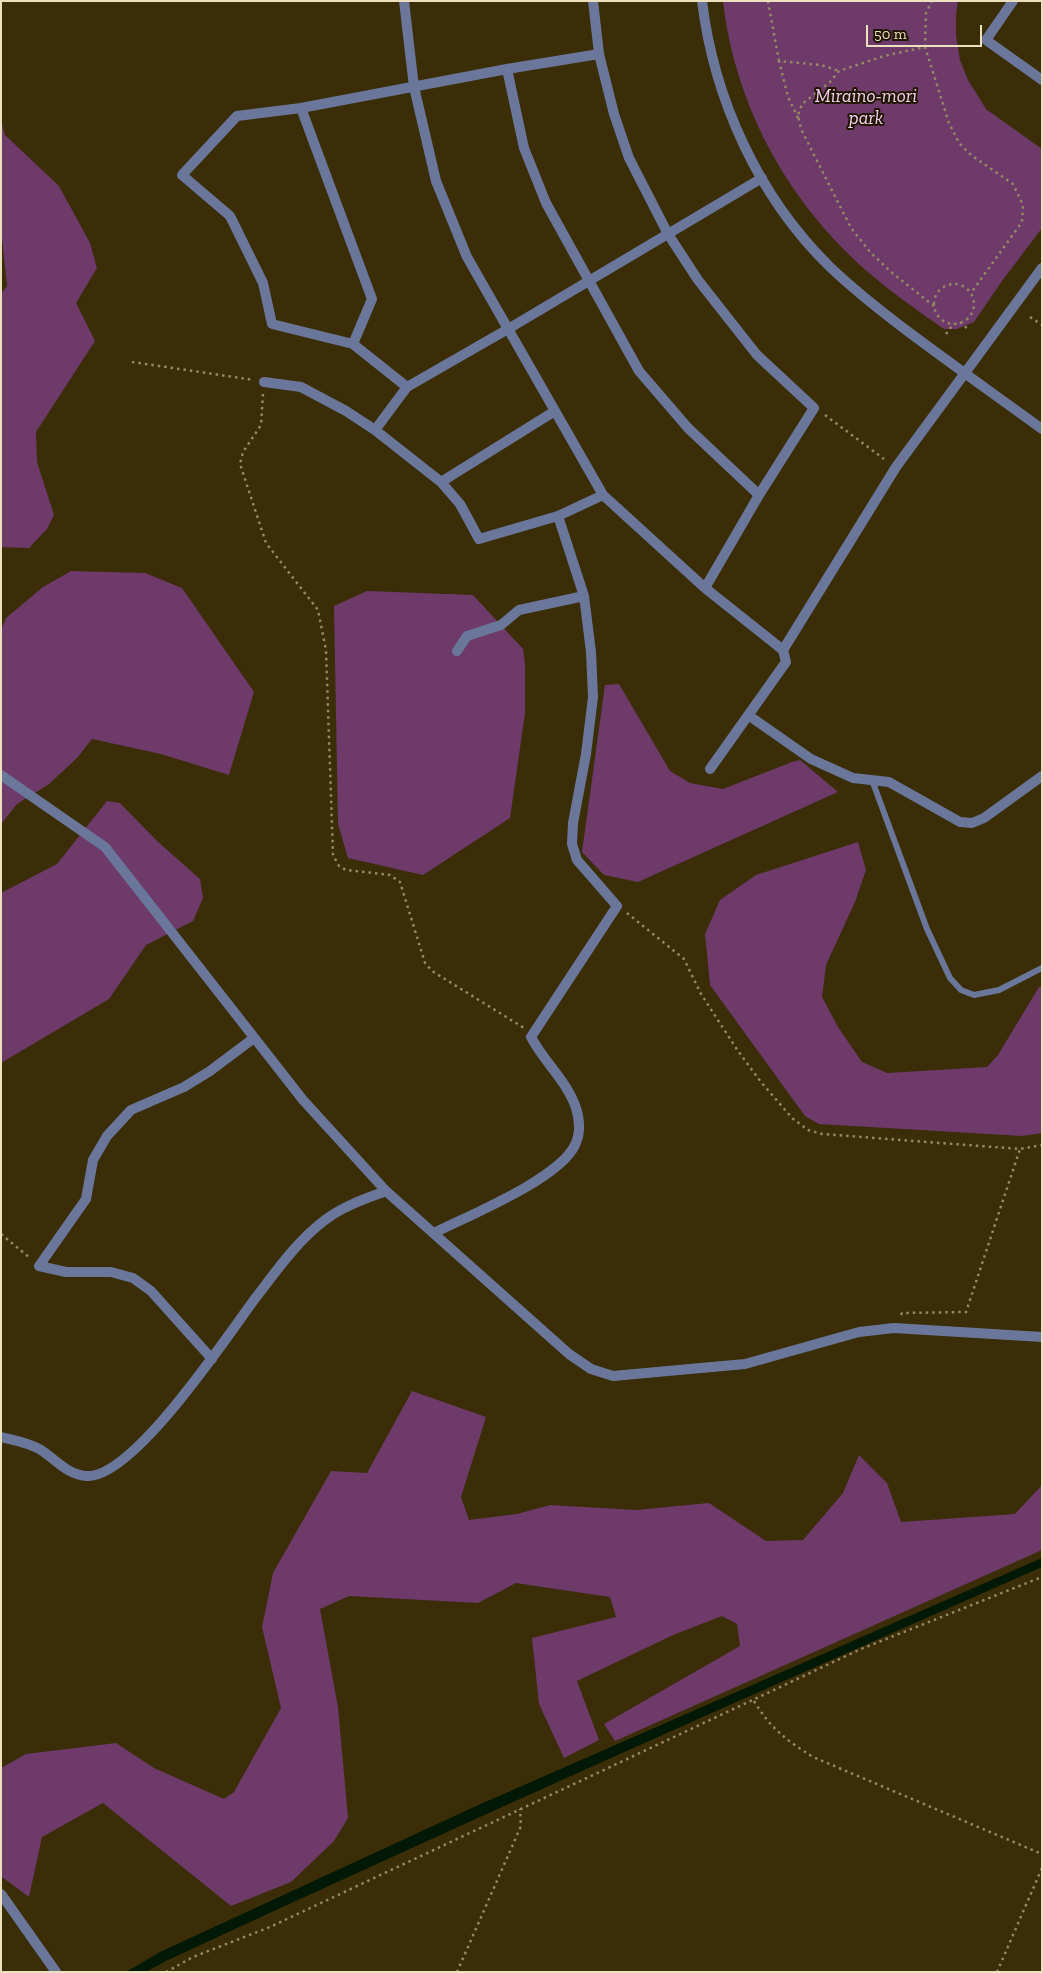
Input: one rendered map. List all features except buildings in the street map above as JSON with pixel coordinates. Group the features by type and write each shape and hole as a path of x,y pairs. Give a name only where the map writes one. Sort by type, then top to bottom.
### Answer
{"street":[{"path":"404,1 414,86 436,181 467,256 603,495 706,588 783,650 786,662 710,769"},
{"path":"593,1 599,54 614,114 629,158 668,234 698,280 757,355 814,408 759,495 706,588"},
{"path":"702,1 709,44 733,121 762,178 790,221 829,266 871,303 1042,429"},
{"path":"1013,1 986,40 1042,80"},
{"path":"406,387 354,344 272,324 263,283 230,216 182,175 237,116 301,108 507,69 599,54"},
{"path":"507,69 524,148 546,203 639,371 688,428 759,495"},
{"path":"301,108 372,299 354,344"},
{"path":"375,430 406,387 508,329 762,178"},
{"path":"783,650 896,467 1042,268"},
{"path":"264,382 301,387 346,411 375,430 441,482 460,504 479,539 558,516 603,495"},
{"path":"441,482 555,411"},
{"path":"434,1233 538,1181 560,1164 575,1146 581,1128 576,1108 566,1086 540,1054 532,1037 617,906 577,860 572,844 573,823 586,754 593,696 592,652 584,596 558,516"},
{"path":"457,651 467,636 500,625 519,610 584,596"},
{"path":"748,714 811,759 853,778 888,782 960,822 972,823 984,818 1042,776"},
{"path":"1,775 105,847 303,1100 386,1191 569,1354 591,1368 613,1376 745,1364 859,1332 894,1328 1042,1337"},
{"path":"212,1359 151,1291 133,1278 111,1272 66,1272 39,1266 86,1199 93,1160 107,1136 131,1110 184,1087 210,1071 254,1038"},
{"path":"1,1438 16,1440 39,1449 66,1469 85,1476 100,1475 120,1463 168,1414 212,1359 256,1296 296,1248 325,1220 355,1202 386,1191"},
{"path":"1,1894 56,1972"}],"lane":[{"path":"872,780 927,929 950,978 961,990 974,995 999,990 1042,968"}],"path":[{"path":"768,1 779,61 788,96 800,123"},
{"path":"932,1 926,13 925,47 949,123 960,143 971,155 1013,184 1023,205 1022,222 970,293"},
{"path":"925,47 884,56 839,71 830,82 802,104 798,115 801,129 851,228 870,252 934,306 940,318 945,322 954,324 969,317 974,305 970,293 960,285 947,284 936,293 934,306"},
{"path":"779,61 822,66 839,71"},
{"path":"1030,317 1042,325"},
{"path":"960,322 969,330"},
{"path":"946,334 954,324"},
{"path":"132,362 264,382 261,425 243,452 240,464 266,543 318,610 326,650 332,855 340,866 346,870 390,875 400,882 425,963 432,971 534,1034"},
{"path":"814,408 884,459"},
{"path":"617,906 684,959 702,994 738,1051 792,1118 808,1130 822,1134 1020,1149 1042,1145"},
{"path":"894,1328 902,1312 966,1312 1020,1149"},
{"path":"1,1234 39,1266"},
{"path":"166,1972 193,1957 270,1928 520,1808 754,1701 861,1649 1042,1577"},
{"path":"754,1701 765,1719 784,1739 813,1757 1042,1854"},
{"path":"457,1972 521,1826 520,1808"},
{"path":"997,1972 1042,1868"}],"green space":[{"name":"Miraino-mori park","path":"723,1 958,1 956,36 960,60 968,80 986,109 1042,149 1042,228 974,322 957,329 944,329 874,277 844,250 817,220 793,188 772,153 754,117 740,80 730,41"},
{"path":"1,121 5,135 59,186 90,243 97,268 76,303 95,341 36,432 37,462 54,515 47,529 29,548 1,547 1,294 7,286 1,228"},
{"path":"71,571 145,573 182,588 254,692 229,775 161,754 92,739 77,758 49,784 17,804 1,824 1,630 6,618 43,587"},
{"path":"367,591 473,595 523,649 525,664 525,713 510,818 423,875 348,858 338,824 334,606"},
{"path":"619,684 670,771 690,783 723,789 800,760 838,792 638,882 604,875 582,852 605,685"},
{"path":"107,801 120,803 157,841 200,879 203,898 193,921 146,945 109,999 1,1063 1,893 57,864"},
{"path":"858,842 866,870 855,902 826,965 822,997 838,1027 862,1062 887,1073 987,1067 998,1055 1039,987 1042,987 1042,1133 1022,1136 819,1124 805,1116 710,985 705,934 720,900 756,875"},
{"path":"412,1391 486,1417 461,1497 469,1520 517,1514 550,1505 636,1510 709,1503 766,1541 803,1540 843,1493 859,1455 887,1483 901,1522 1015,1514 1042,1485 1042,1550 615,1741 604,1724 740,1646 737,1624 722,1616 673,1635 577,1681 599,1740 564,1758 539,1704 532,1638 616,1617 610,1597 516,1583 478,1603 349,1596 320,1609 338,1707 348,1818 334,1841 291,1882 231,1906 103,1803 42,1837 29,1897 2,1877 1,1768 26,1754 116,1743 154,1768 224,1799 234,1792 281,1708 262,1627 273,1573 331,1471 367,1473"}],"shaded area":[{"path":"1042,1558 1042,1567 493,1811 166,1961 146,1972 126,1972 160,1952 474,1807"}]}
